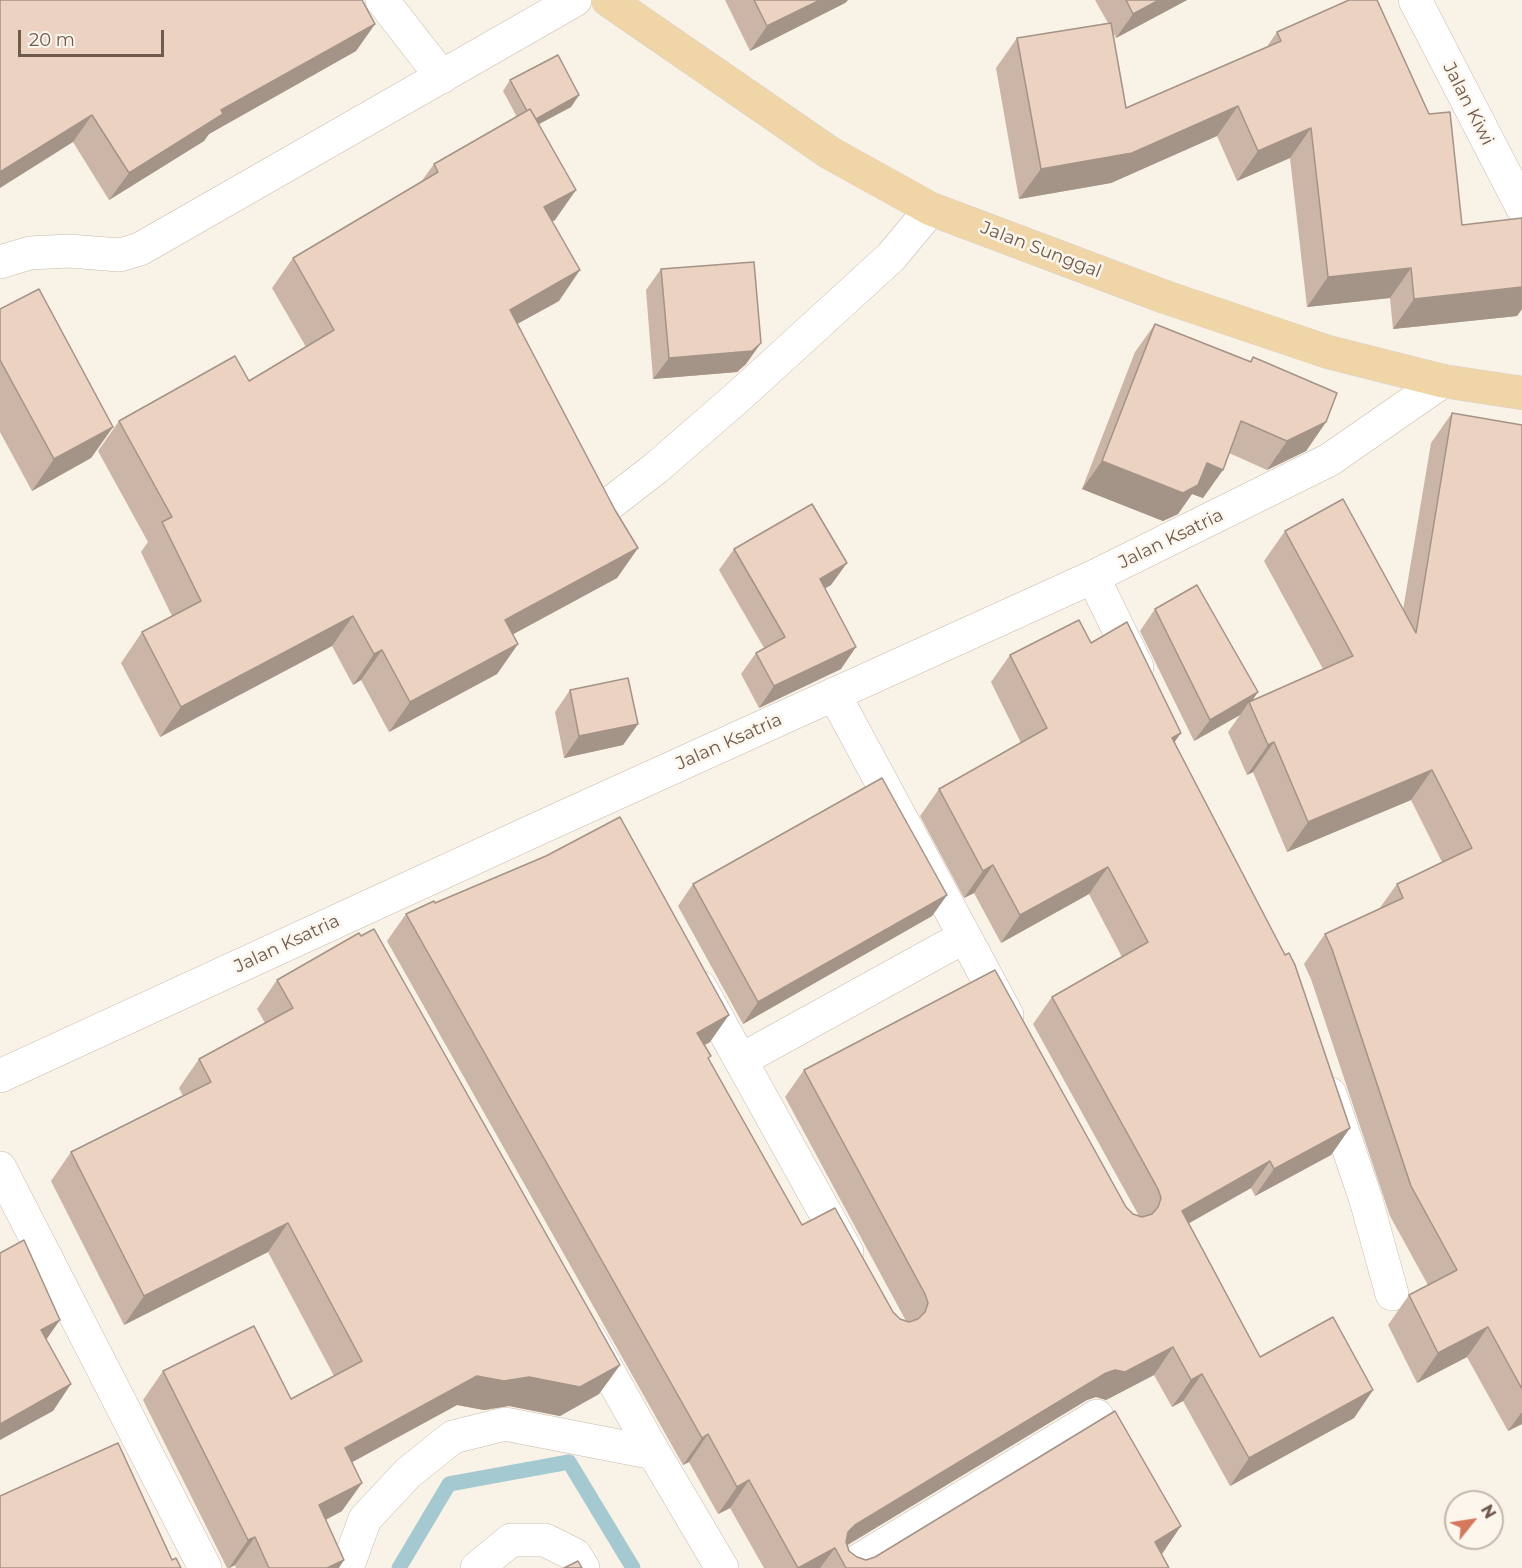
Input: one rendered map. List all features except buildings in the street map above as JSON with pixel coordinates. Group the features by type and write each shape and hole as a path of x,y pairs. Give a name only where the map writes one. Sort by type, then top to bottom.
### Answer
{"main road":[{"name":"Jalan Sunggal","path":"608,0 830,153 931,209 1165,297 1328,352 1443,381 1522,393"}],"street":[{"path":"382,0 442,77"},
{"path":"0,262 30,253 69,252 120,255 140,249 575,0"},
{"name":"Jalan Kiwi","path":"1414,0 1522,207"},
{"path":"612,502 656,468 732,402 891,257 931,209"},
{"name":"Jalan Ksatria","path":"0,1076 357,926 599,801 1093,578 1329,460 1443,381"},
{"path":"1093,578 1151,695"},
{"path":"834,694 1021,1040"},
{"path":"599,801 614,831"},
{"path":"741,1060 964,937"},
{"path":"685,960 861,1278"},
{"path":"1320,1062 1366,1200 1392,1294"},
{"path":"0,1168 205,1568"},
{"path":"573,1308 654,1453 722,1568"},
{"path":"846,1568 1097,1416"},
{"path":"347,1568 365,1519 408,1473 453,1437 505,1424 654,1453"},
{"path":"477,1568 511,1540 546,1540 574,1555 583,1568"}],"waterway":[{"path":"399,1568 449,1484 569,1462 633,1568"}]}
